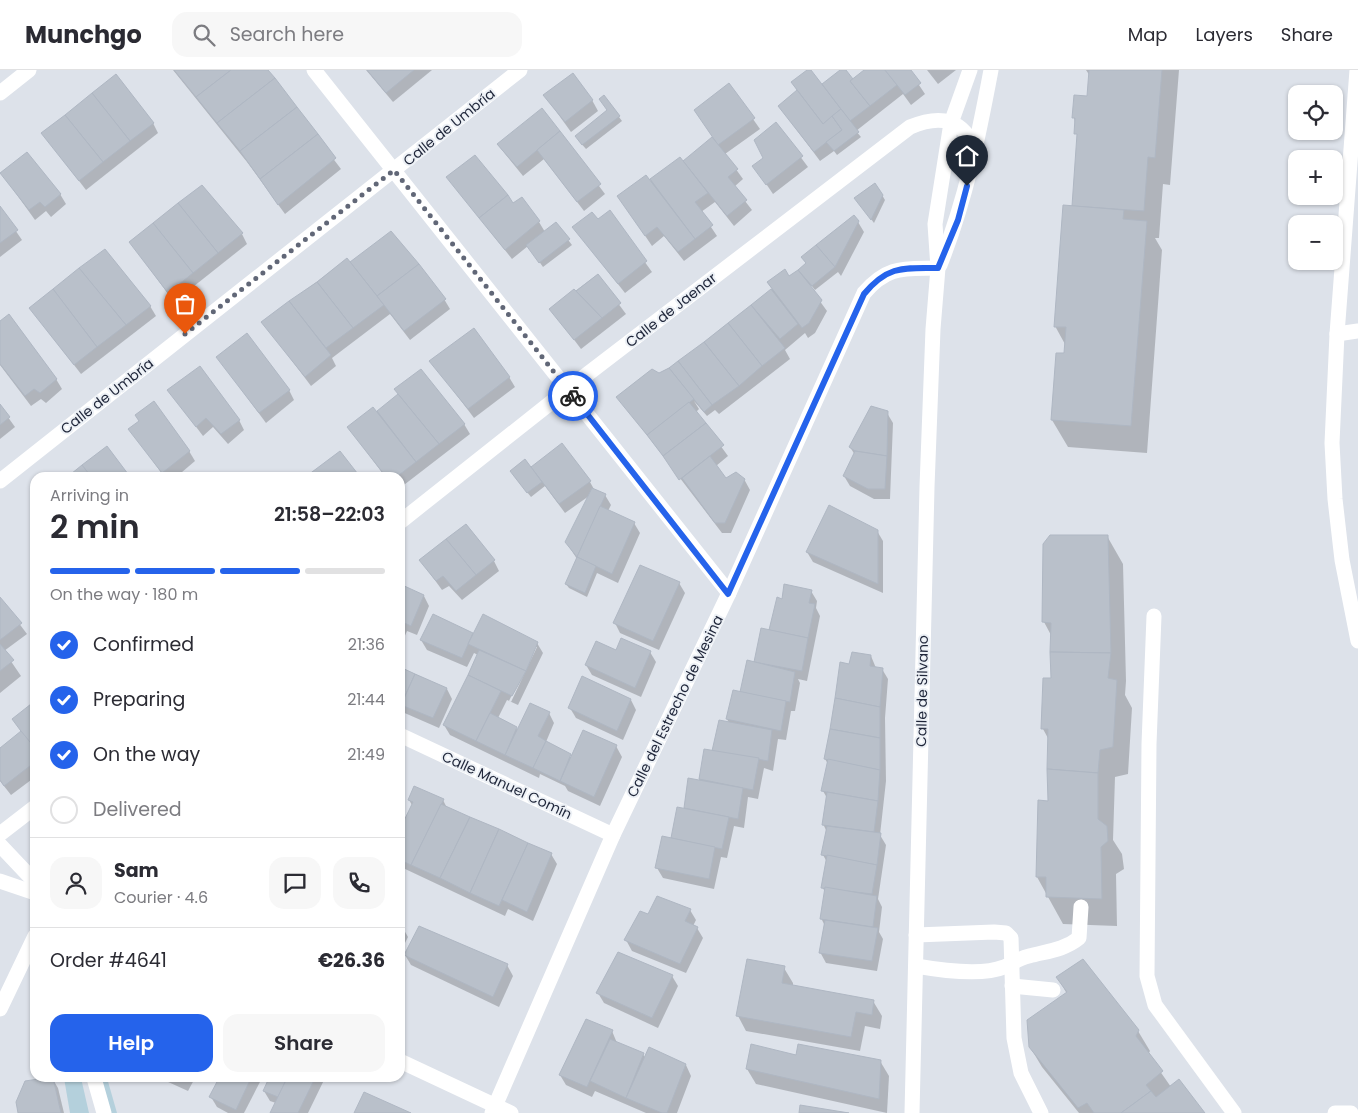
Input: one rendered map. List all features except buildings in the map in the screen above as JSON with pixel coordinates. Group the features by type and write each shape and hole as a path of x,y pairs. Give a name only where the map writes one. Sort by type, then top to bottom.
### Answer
{"street":[{"path":"0,93 29,70"},
{"path":"314,70 568,389 728,594"},
{"name":"Calle de Umbría","path":"0,481 520,70"},
{"name":"Calle de Silvano","path":"912,1113 927,487 938,268 935,224 951,122 970,70"},
{"name":"Calle de Silvano","path":"938,268 958,220 976,152 991,70"},
{"path":"1357,70 1357,103 1337,334 1332,443 1335,499 1342,560 1358,641"},
{"name":"Calle de Jaenar","path":"405,518 568,389 910,126 936,120 951,122"},
{"path":"951,122 970,137 976,152"},
{"name":"Calle del Estrecho de Mesina","path":"493,1109 613,835 728,594 864,294 876,279 887,273 903,269 938,268"},
{"path":"1337,334 1358,331"},
{"path":"1154,616 1149,744 1147,976 1155,1005 1234,1113"},
{"name":"Calle Manuel Comín","path":"405,737 613,835"},
{"path":"0,834 30,811"},
{"path":"0,845 30,877"},
{"path":"0,881 30,891"},
{"path":"916,966 936,969 977,970 1003,967 1028,956 1052,952 1070,945 1079,938 1082,907"},
{"path":"916,935 1006,933 1011,938 1014,1038 1021,1073 1041,1113"},
{"path":"0,1009 30,946"},
{"path":"1012,986 1053,990"},
{"path":"405,1064 493,1109 511,1113"},
{"path":"95,1082 104,1113"},
{"path":"1335,1113 1351,1113"}],"shaded area":[{"path":"65,1082 82,1082 89,1113 70,1113"},
{"path":"102,1082 108,1082 117,1113 111,1113"}],"way so far":[{"path":"185,334 394,170 573,396"}],"route":[{"path":"573,396 728,594 864,294 876,279 887,273 903,269 938,268 958,220 967,186"}]}
